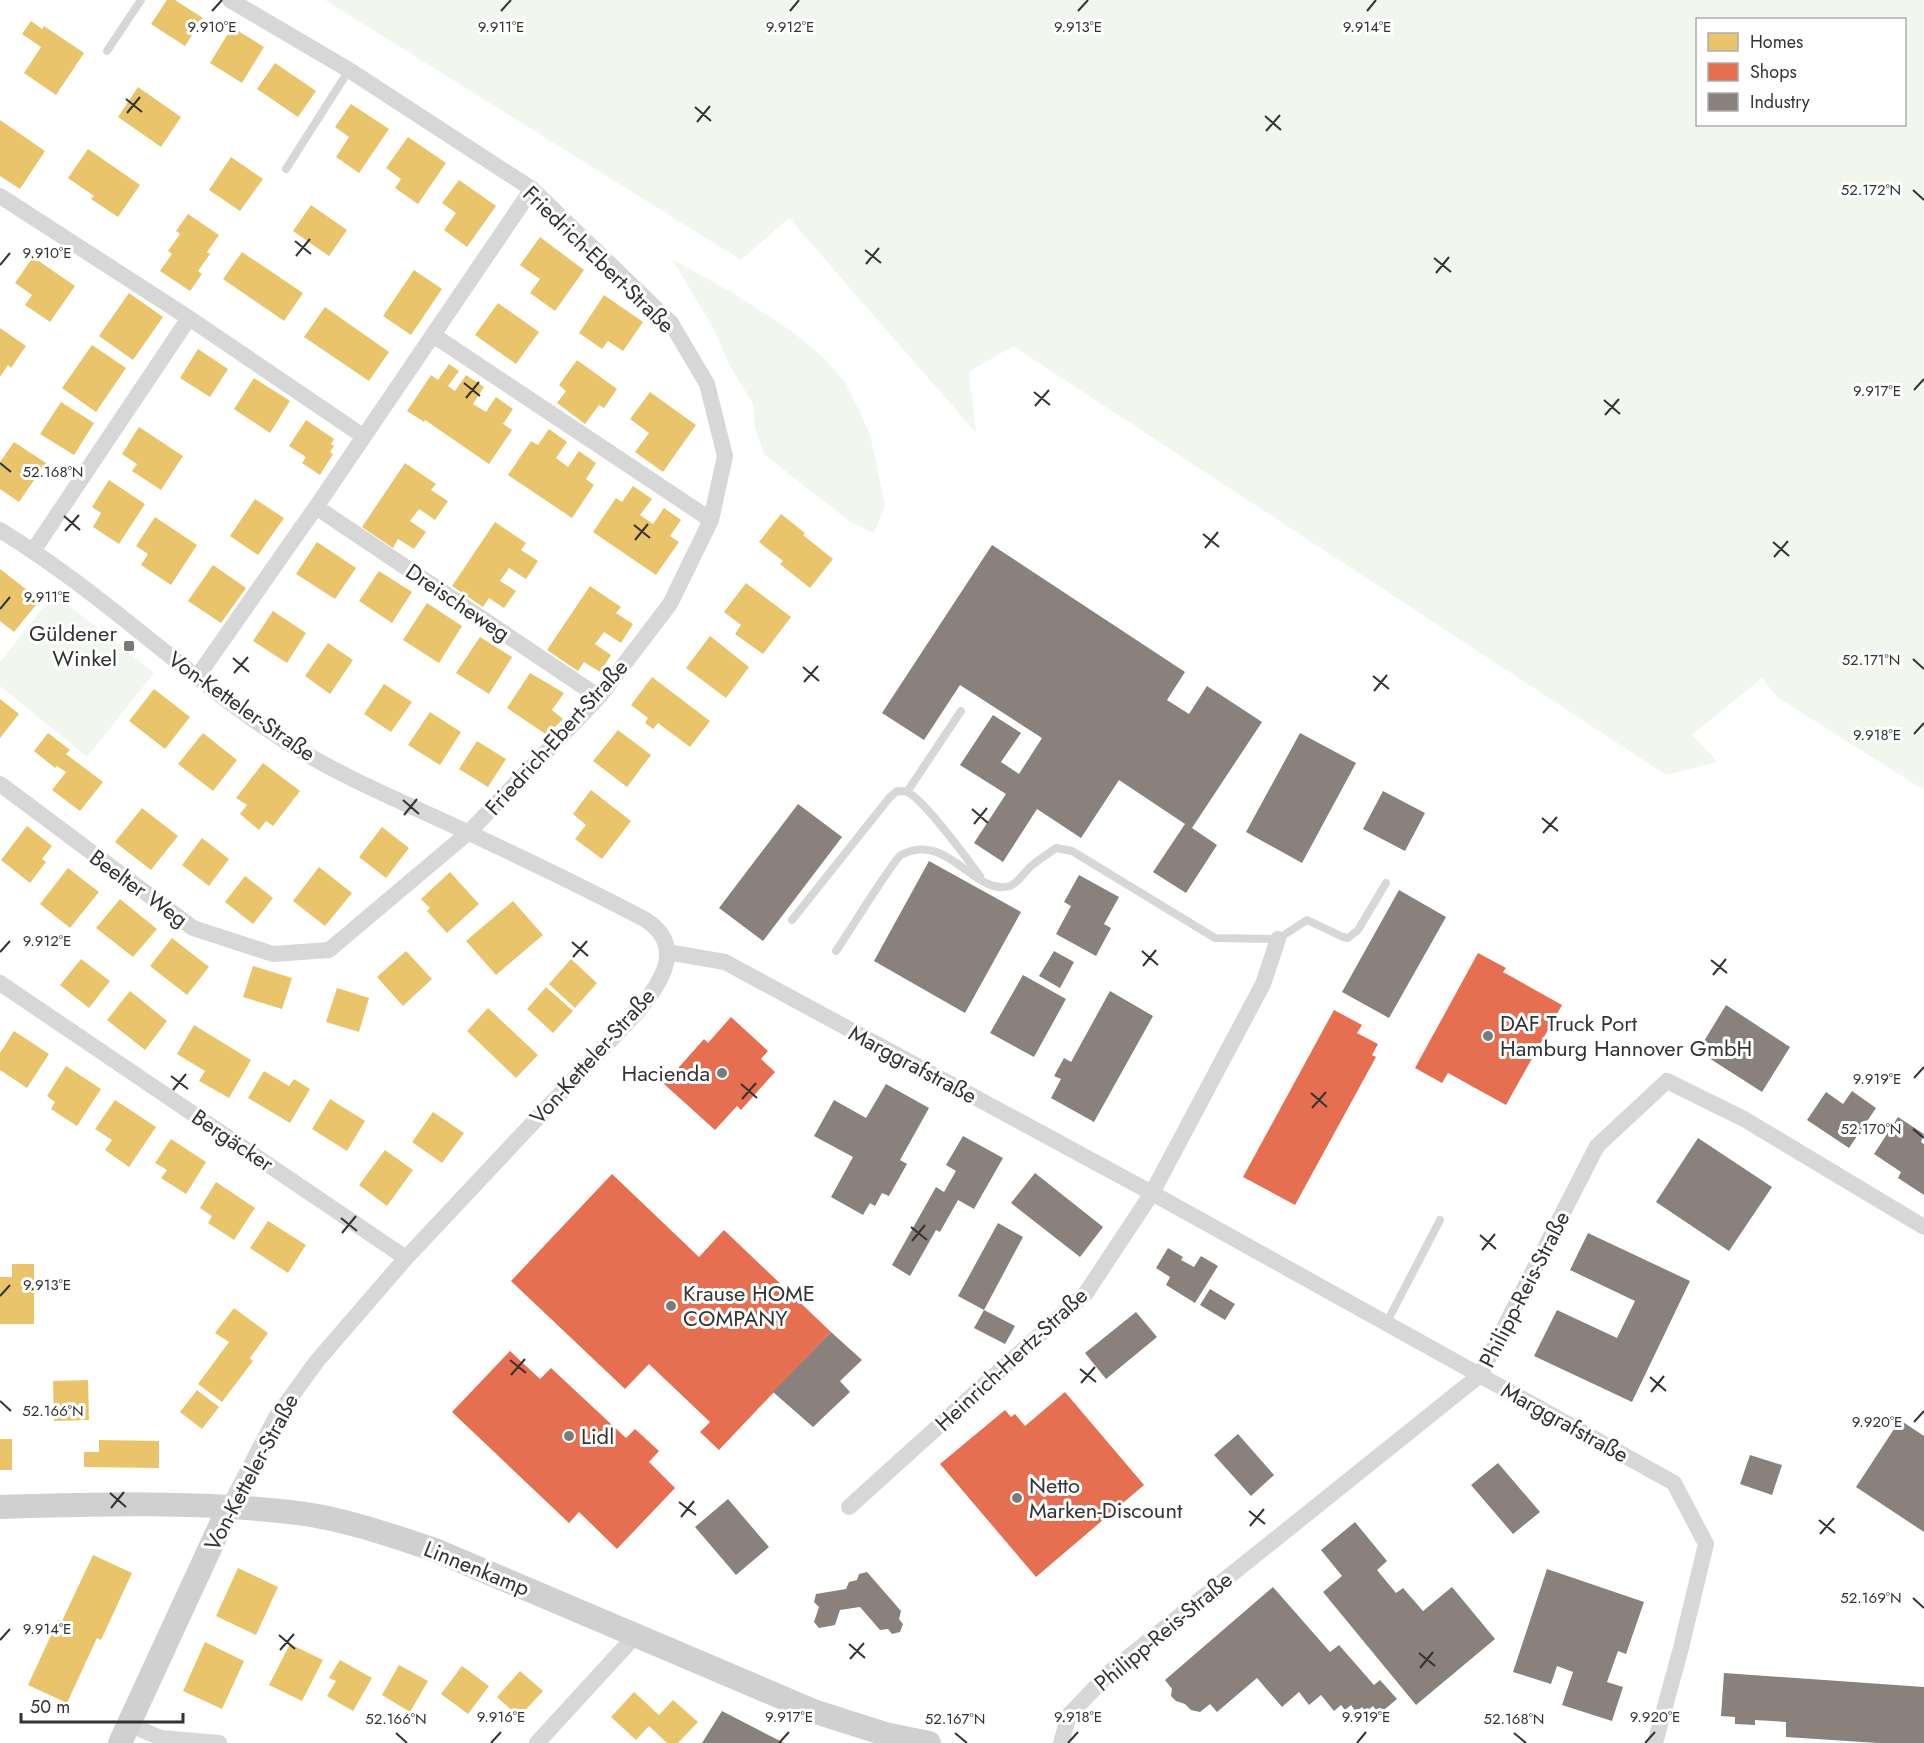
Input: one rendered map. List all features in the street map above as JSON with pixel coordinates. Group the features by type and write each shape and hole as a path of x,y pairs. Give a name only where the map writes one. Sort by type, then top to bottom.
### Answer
{"main road":[{"name":"Linnenkamp","path":"0,1507 116,1505 229,1507 299,1514 380,1532 435,1550 816,1712 885,1734 929,1743"},
{"name":"Von-Ketteler-Straße","path":"124,1734 229,1507"}],"street":[{"name":"Friedrich-Ebert-Straße","path":"230,0 350,70 532,189 671,323 707,384 725,456 711,520 670,604 599,697 469,832"},
{"path":"197,677 316,507 532,189"},
{"path":"0,196 189,318 363,436"},
{"path":"33,551 189,318"},
{"path":"433,335 711,520"},
{"name":"Dreischeweg","path":"316,507 599,697"},
{"name":"Von-Ketteler-Straße","path":"0,530 82,585 197,677 258,723 299,749 372,789 469,832 646,920 661,934 667,952 661,979 639,1010 406,1258 316,1361 275,1419 229,1507"},
{"name":"Beelter Weg","path":"0,784 193,928 273,954 329,950 469,832"},
{"path":"1152,1193 1263,984 1278,939"},
{"name":"Marggrafstraße","path":"667,952 725,962 1387,1322 1674,1483 1706,1544 1682,1648 1655,1743"},
{"name":"Bergäcker","path":"0,983 406,1258"},
{"name":"Philipp-Reis-Straße","path":"1061,1743 1069,1715 1111,1671 1480,1375 1597,1146 1667,1081 1744,1119 1924,1227"},
{"name":"Heinrich-Hertz-Straße","path":"849,1507 1086,1293 1152,1193"},
{"path":"537,1743 636,1635"},
{"name":"Von-Ketteler-Straße","path":"124,1734 219,1743"}],"lane":[{"path":"107,51 141,0"},
{"path":"286,169 350,70"},
{"path":"907,792 961,711"},
{"path":"792,920 897,791 907,792 937,821 986,883"},
{"path":"836,951 900,856 918,850 940,852 986,883 1000,888 1013,885 1031,866 1056,848 1072,851 1215,938 1278,939 1304,920 1343,938 1352,936 1358,930 1386,883"},
{"path":"1387,1322 1440,1220"}],"shaded area":[{"path":"325,0 1924,0 1924,790 1777,697 1762,678 1692,735 1718,762 1666,775 1013,346 969,372 976,433 789,218 741,260"},
{"path":"672,259 735,294 790,330 821,355 846,383 870,434 885,505 874,533 850,522 764,454 755,427 753,404 730,366 713,328"},
{"path":"54,594 98,628 94,634 107,645 112,639 154,673 87,757 0,686 0,662"}],"building: Homes":[{"path":"167,0 175,0 203,18 185,46 151,24"},
{"path":"31,21 42,29 44,26 84,53 56,95 24,73 41,47 22,34"},
{"path":"232,27 264,47 242,83 210,63"},
{"path":"275,63 316,91 298,117 257,89"},
{"path":"138,87 181,117 161,147 118,117"},
{"path":"351,104 389,129 359,173 336,157 349,137 335,127"},
{"path":"0,120 45,151 20,189 0,176"},
{"path":"408,137 446,163 418,204 395,188 401,179 386,168"},
{"path":"88,149 140,185 118,217 91,199 94,196 68,178"},
{"path":"231,157 263,179 240,211 209,190"},
{"path":"459,180 496,206 467,247 444,230 456,213 442,203"},
{"path":"311,205 347,230 329,256 293,231"},
{"path":"188,214 219,235 198,271 202,274 190,291 160,271 172,254 168,251 180,234 176,231"},
{"path":"540,237 584,270 555,311 530,293 540,279 520,265"},
{"path":"242,252 303,293 284,321 223,279"},
{"path":"33,257 75,286 50,322 25,305 32,295 15,283"},
{"path":"414,270 442,289 411,335 383,316"},
{"path":"129,293 163,317 133,360 99,336"},
{"path":"604,295 643,322 623,351 608,341 602,349 579,333"},
{"path":"498,303 539,332 516,364 475,335"},
{"path":"325,307 389,352 369,381 304,337"},
{"path":"0,328 26,346 11,368 8,365 0,377"},
{"path":"92,345 126,368 96,412 62,388"},
{"path":"198,349 228,369 210,397 180,378"},
{"path":"577,360 617,389 604,408 599,405 585,424 557,403 566,391 559,385"},
{"path":"449,364 459,371 448,386 455,391 466,375 484,387 473,404 486,412 496,397 513,409 503,424 512,430 489,464 425,420 424,422 407,411 431,375 438,380"},
{"path":"254,378 290,401 270,433 234,409"},
{"path":"650,392 696,425 663,472 635,452 649,433 630,419"},
{"path":"61,402 94,423 74,455 40,434"},
{"path":"306,420 334,439 331,444 334,446 330,452 333,454 320,475 302,463 306,457 289,446"},
{"path":"139,427 183,456 161,490 132,471 137,464 122,454"},
{"path":"549,429 567,442 556,458 568,467 579,451 596,463 586,479 594,485 572,518 508,475 531,441 538,445"},
{"path":"14,442 46,463 19,502 0,489 0,462"},
{"path":"405,463 436,484 431,490 448,501 435,520 419,509 410,521 426,532 414,549 398,539 393,548 362,527"},
{"path":"109,480 145,504 119,544 93,527 101,513 92,507"},
{"path":"633,486 652,499 640,515 653,524 664,508 681,520 670,536 679,542 656,575 593,532 616,498 622,502"},
{"path":"255,499 284,518 258,555 230,536"},
{"path":"781,514 833,559 810,588 780,564 783,561 759,542"},
{"path":"155,517 197,545 171,585 141,565 148,554 136,546"},
{"path":"495,522 526,543 521,550 538,561 526,579 509,568 500,581 516,591 504,608 489,598 483,607 452,586"},
{"path":"317,542 356,568 335,599 296,574"},
{"path":"213,565 246,588 221,623 188,601"},
{"path":"0,569 40,600 14,632 0,621"},
{"path":"379,571 412,592 392,623 359,601"},
{"path":"746,583 791,617 763,654 735,634 741,625 724,612"},
{"path":"590,586 621,607 616,613 633,624 621,643 604,632 595,644 611,655 600,672 584,662 578,671 547,650"},
{"path":"427,603 462,626 439,663 403,640"},
{"path":"273,611 306,633 287,663 253,641"},
{"path":"710,636 749,667 726,698 686,668"},
{"path":"480,637 512,657 489,694 456,673"},
{"path":"328,643 353,660 330,694 305,676"},
{"path":"530,673 564,693 552,710 563,719 547,735 507,708"},
{"path":"652,677 710,721 690,747 658,723 653,729 645,723 648,718 631,705"},
{"path":"384,684 412,702 391,732 364,714"},
{"path":"154,689 190,717 165,749 129,721"},
{"path":"0,699 19,714 0,738"},
{"path":"430,712 461,732 440,765 408,745"},
{"path":"618,730 651,755 627,787 593,761"},
{"path":"48,733 70,750 66,754 103,782 80,811 52,790 66,772 57,766 55,768 34,751"},
{"path":"203,733 237,760 213,791 178,764"},
{"path":"477,741 506,759 488,787 459,769"},
{"path":"263,763 300,791 273,826 266,821 259,830 240,814 247,805 236,798"},
{"path":"591,790 631,821 602,859 575,839 586,825 573,814"},
{"path":"142,808 178,836 151,870 115,842"},
{"path":"27,826 52,846 42,859 46,862 30,883 1,860"},
{"path":"382,827 409,848 386,878 359,857"},
{"path":"202,838 229,859 209,886 182,865"},
{"path":"319,867 352,893 325,926 293,901"},
{"path":"68,868 99,892 70,928 40,904"},
{"path":"450,872 479,904 447,933 427,911 430,908 421,899"},
{"path":"245,876 273,898 253,924 225,902"},
{"path":"120,899 157,929 133,957 96,928"},
{"path":"513,901 543,935 496,975 466,941"},
{"path":"172,938 209,967 187,995 150,966"},
{"path":"406,951 432,979 403,1006 377,977"},
{"path":"81,959 110,981 89,1008 60,985"},
{"path":"571,959 597,983 575,1008 549,984"},
{"path":"253,966 292,978 282,1009 243,997"},
{"path":"546,987 573,1011 553,1033 527,1009"},
{"path":"337,988 369,998 359,1032 326,1022"},
{"path":"130,991 167,1021 145,1050 107,1020"},
{"path":"488,1008 538,1055 516,1078 467,1031"},
{"path":"194,1025 251,1060 229,1098 199,1081 205,1071 177,1054"},
{"path":"14,1031 49,1054 27,1088 0,1070 0,1053"},
{"path":"66,1066 101,1089 77,1126 51,1109 55,1102 47,1096"},
{"path":"264,1071 289,1086 294,1079 310,1089 290,1123 248,1098"},
{"path":"330,1099 365,1121 347,1151 312,1129"},
{"path":"115,1100 156,1127 129,1167 105,1150 112,1140 95,1129"},
{"path":"433,1112 464,1133 442,1163 412,1142"},
{"path":"171,1139 206,1162 186,1194 161,1178 167,1170 155,1163"},
{"path":"385,1150 413,1170 387,1206 359,1185"},
{"path":"216,1182 255,1208 234,1240 208,1223 212,1216 200,1208"},
{"path":"268,1221 306,1245 288,1273 250,1248"},
{"path":"12,1264 34,1264 34,1324 0,1324 0,1277 12,1277"},
{"path":"234,1308 268,1333 250,1358 253,1361 222,1402 198,1384 229,1342 215,1333"},
{"path":"88,1380 89,1420 54,1421 53,1381"},
{"path":"197,1390 219,1407 202,1429 180,1412"},
{"path":"0,1439 12,1439 12,1470 0,1470"},
{"path":"99,1440 159,1441 159,1468 84,1467 84,1452 99,1452"},
{"path":"93,1555 132,1573 101,1640 97,1638 67,1703 28,1685 58,1620 62,1621"},
{"path":"238,1568 278,1587 256,1635 216,1616"},
{"path":"205,1642 244,1661 222,1709 183,1691"},
{"path":"290,1644 323,1660 302,1701 269,1685"},
{"path":"340,1660 372,1678 353,1711 327,1696 336,1681 329,1678"},
{"path":"399,1665 428,1681 410,1712 382,1695"},
{"path":"462,1666 489,1686 468,1714 441,1694"},
{"path":"520,1671 543,1691 519,1717 497,1697"},
{"path":"634,1692 659,1715 673,1700 698,1722 678,1743 667,1743 649,1726 636,1740 611,1717"}],"building: Shops":[{"name":"DAF Truck Port Hamburg Hannover GmbH","path":"1478,953 1506,968 1503,972 1562,1005 1506,1105 1448,1073 1442,1083 1415,1068"},
{"path":"1334,1010 1362,1025 1357,1033 1378,1044 1372,1055 1376,1057 1295,1205 1243,1177"},
{"path":"731,1017 768,1051 761,1059 775,1072 741,1110 737,1106 715,1130 664,1084 704,1039 708,1043"},
{"name":"Krause HOME COMPANY","path":"612,1174 699,1257 724,1230 831,1332 719,1450 700,1432 710,1422 649,1364 625,1389 511,1281"},
{"path":"510,1351 540,1379 551,1368 626,1438 635,1429 659,1451 649,1462 675,1488 617,1549 579,1512 569,1523 452,1412"},
{"path":"1065,1392 1144,1485 1036,1577 940,1464 1005,1410 1011,1417 1015,1414 1025,1426"}],"building: Industry":[{"path":"992,545 1185,672 1167,700 1189,714 1207,686 1262,722 1192,828 1217,845 1186,893 1153,872 1185,824 1119,780 1081,838 1037,809 1003,862 974,843 1006,794 960,765 993,715 1021,733 1001,762 1019,774 1042,738 960,685 924,740 882,713"},
{"path":"1300,733 1356,763 1302,863 1246,832"},
{"path":"1383,791 1425,813 1405,851 1363,829"},
{"path":"798,804 842,837 763,941 719,908"},
{"path":"929,861 1021,912 965,1013 874,961"},
{"path":"1079,875 1119,897 1104,924 1111,928 1096,956 1056,934 1071,906 1064,902"},
{"path":"1399,890 1446,917 1389,1018 1342,992"},
{"path":"1054,951 1074,962 1060,988 1039,976"},
{"path":"1023,975 1066,999 1034,1057 990,1033"},
{"path":"1110,991 1153,1016 1094,1122 1051,1098 1061,1079 1054,1076 1064,1058 1071,1062"},
{"path":"1726,1005 1790,1047 1762,1092 1698,1051"},
{"path":"886,1084 929,1108 900,1160 907,1164 889,1196 882,1193 875,1206 870,1203 863,1215 831,1197 853,1157 814,1136 834,1100 866,1118"},
{"path":"1852,1091 1876,1108 1849,1148 1807,1120 1826,1092 1843,1104"},
{"path":"1898,1117 1924,1134 1921,1142 1924,1144 1924,1195 1898,1178 1901,1172 1874,1154"},
{"path":"963,1136 1003,1158 974,1209 958,1200 940,1232 936,1230 910,1276 892,1265 936,1187 944,1192 956,1171 946,1165"},
{"path":"1698,1138 1772,1187 1729,1251 1656,1202"},
{"path":"1035,1173 1103,1227 1080,1257 1011,1203"},
{"path":"998,1223 1023,1237 984,1310 958,1296"},
{"path":"1588,1233 1690,1281 1632,1402 1534,1356 1557,1310 1617,1338 1635,1301 1570,1270"},
{"path":"1168,1248 1183,1257 1181,1260 1194,1267 1201,1256 1218,1266 1195,1303 1166,1285 1170,1277 1156,1268"},
{"path":"1210,1289 1235,1304 1225,1320 1200,1305"},
{"path":"984,1310 1015,1326 1005,1344 974,1328"},
{"path":"1136,1312 1157,1337 1106,1379 1085,1353"},
{"path":"831,1332 862,1360 840,1381 850,1392 813,1427 773,1392"},
{"path":"1900,1420 1924,1436 1924,1532 1856,1487"},
{"path":"1238,1434 1274,1475 1251,1496 1214,1455"},
{"path":"1750,1455 1782,1465 1772,1495 1740,1484"},
{"path":"1498,1463 1540,1512 1513,1534 1471,1485"},
{"path":"728,1499 769,1547 736,1575 695,1527"},
{"path":"1355,1522 1387,1561 1377,1570 1396,1593 1403,1588 1423,1611 1452,1587 1495,1639 1416,1705 1323,1592 1342,1576 1321,1550"},
{"path":"1547,1569 1644,1602 1626,1654 1618,1651 1607,1682 1623,1687 1612,1721 1562,1705 1573,1672 1557,1666 1551,1684 1513,1672"},
{"path":"867,1572 901,1611 899,1619 903,1624 900,1632 892,1634 888,1629 880,1630 860,1607 840,1610 835,1625 819,1628 814,1622 819,1607 814,1602 816,1594 846,1589 849,1582 857,1580 859,1574"},
{"path":"1273,1587 1330,1652 1339,1645 1374,1685 1380,1680 1397,1699 1379,1714 1373,1706 1366,1712 1362,1707 1356,1712 1351,1705 1345,1710 1341,1705 1334,1711 1321,1695 1309,1705 1299,1692 1282,1707 1257,1678 1217,1712 1210,1704 1200,1712 1191,1710 1185,1704 1176,1701 1171,1696 1172,1689 1165,1680"},
{"path":"1724,1673 1924,1687 1924,1743 1878,1743 1786,1737 1786,1722 1755,1720 1755,1725 1735,1724 1735,1717 1721,1716"},
{"path":"722,1711 784,1743 702,1743"}],"place":[{"name":"Güldener Winkel","path":"129,646"},
{"name":"DAF Truck Port Hamburg Hannover GmbH","path":"1488,1036"},
{"name":"Hacienda","path":"722,1073"},
{"name":"Krause HOME COMPANY","path":"671,1306"},
{"name":"Lidl","path":"569,1436"},
{"name":"Netto Marken-Discount","path":"1017,1498"}]}
